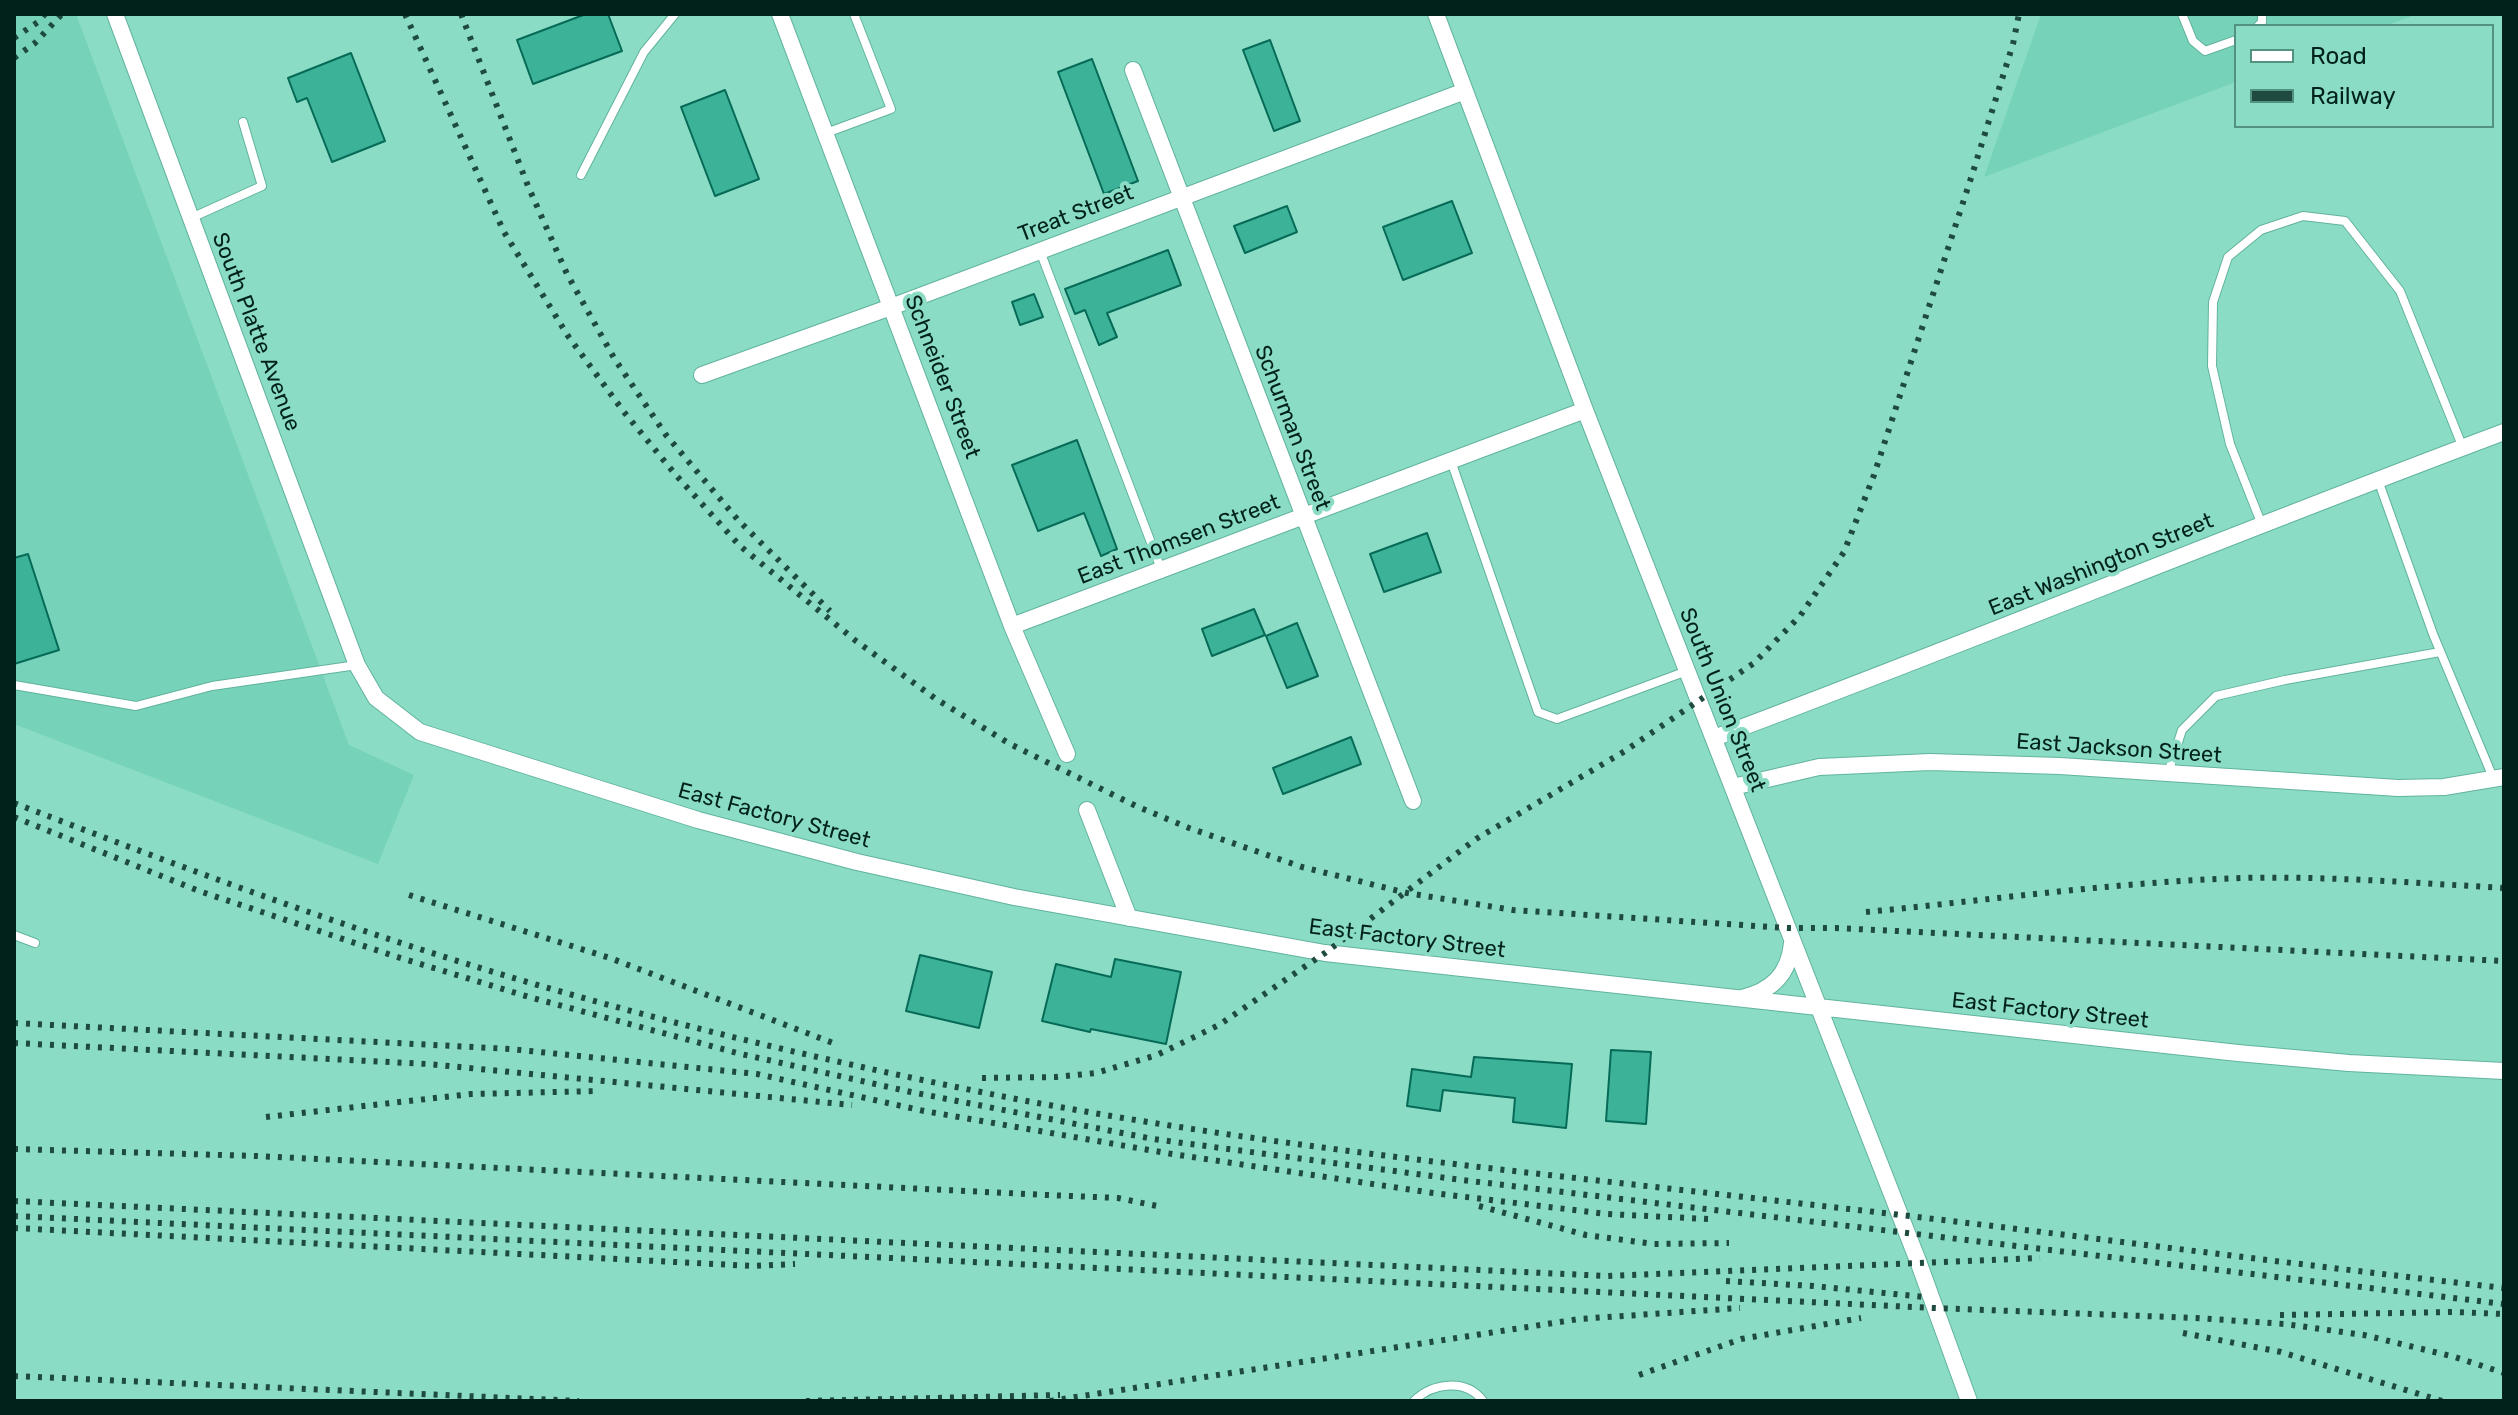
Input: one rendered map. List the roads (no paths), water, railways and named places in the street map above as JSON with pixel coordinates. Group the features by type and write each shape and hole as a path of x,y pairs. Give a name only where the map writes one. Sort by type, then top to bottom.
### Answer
{"street":[{"name":"South Platte Avenue","path":"115,14 357,665"},
{"name":"Schneider Street","path":"780,14 1012,626 1067,754"},
{"name":"South Union Street","path":"1436,14 1585,410 1918,1261 1969,1401"},
{"name":"Schurman Street","path":"1133,70 1413,801"},
{"name":"Treat Street","path":"702,375 1465,91"},
{"name":"East Thomsen Street","path":"1012,626 1585,410"},
{"name":"East Washington Street","path":"1714,738 1923,660 2377,479 2504,432"},
{"name":"East Factory Street","path":"357,665 376,698 420,732 698,820 857,862 1014,897 1325,953 1818,1009 2333,1062 2504,1071"},
{"name":"East Jackson Street","path":"1733,787 1798,770 1845,764 1999,763 2398,788 2444,787 2499,778"},
{"path":"1087,810 1129,918"},
{"path":"1735,999 1759,993 1779,980 1789,962 1792,942"}],"lane":[{"path":"581,175 644,52 675,14"},
{"path":"826,133 891,109 854,14"},
{"path":"2182,14 2193,41 2205,51 2234,41"},
{"path":"190,218 262,186 243,122"},
{"path":"2262,525 2230,444 2212,366 2213,302 2228,257 2261,230 2303,216 2345,221 2400,291 2463,448"},
{"path":"1040,251 1161,570"},
{"path":"1451,461 1538,712 1557,719 1687,671"},
{"path":"2377,479 2440,652 2499,778"},
{"path":"2168,774 2182,730 2216,696 2285,680 2440,652"},
{"path":"14,685 136,706 212,686 357,665"},
{"path":"14,935 35,943"},
{"path":"1414,1401 1426,1390 1457,1385 1475,1391 1483,1401"}],"railway":[{"path":"14,38 45,14"},
{"path":"14,58 35,43 62,14"},
{"path":"405,14 504,232 568,336 624,412 740,546 856,641 936,699 1010,744 1136,806 1302,867 1407,893 1513,910 1787,928 2504,961"},
{"path":"461,14 528,186 567,274 614,358 666,435 738,520 830,611"},
{"path":"982,1078 1096,1073 1157,1055 1219,1025 1325,953 1476,839 1625,751 1754,663 1800,616 1844,552 1874,475 1972,175 2013,44 2019,14"},
{"path":"14,803 284,903 517,979 725,1035 1006,1097 1205,1131 1405,1158 2504,1288"},
{"path":"14,817 199,891 391,955 529,997 741,1054 911,1092 1153,1139 1462,1180 2504,1304"},
{"path":"1866,912 2101,887 2242,878 2341,879 2504,888"},
{"path":"409,895 610,958 833,1043"},
{"path":"14,1023 510,1049 757,1074 924,1111 1172,1154 1433,1193 1607,1214 1708,1219"},
{"path":"14,1043 428,1064 852,1105"},
{"path":"266,1117 471,1094 598,1091"},
{"path":"14,1149 257,1156 1118,1198 1157,1206"},
{"path":"14,1201 1607,1276 2040,1258"},
{"path":"1479,1206 1586,1235 1654,1244 1729,1243"},
{"path":"14,1216 2196,1318 2285,1324 2364,1335 2455,1357 2504,1373"},
{"path":"14,1228 753,1266 795,1264"},
{"path":"1726,1281 1925,1297"},
{"path":"1050,1401 1579,1319 1740,1308"},
{"path":"2280,1315 2503,1314"},
{"path":"1639,1375 1741,1339 1861,1318"},
{"path":"2183,1333 2281,1352 2442,1401"},
{"path":"14,1376 579,1401"},
{"path":"806,1401 1060,1395"}]}
